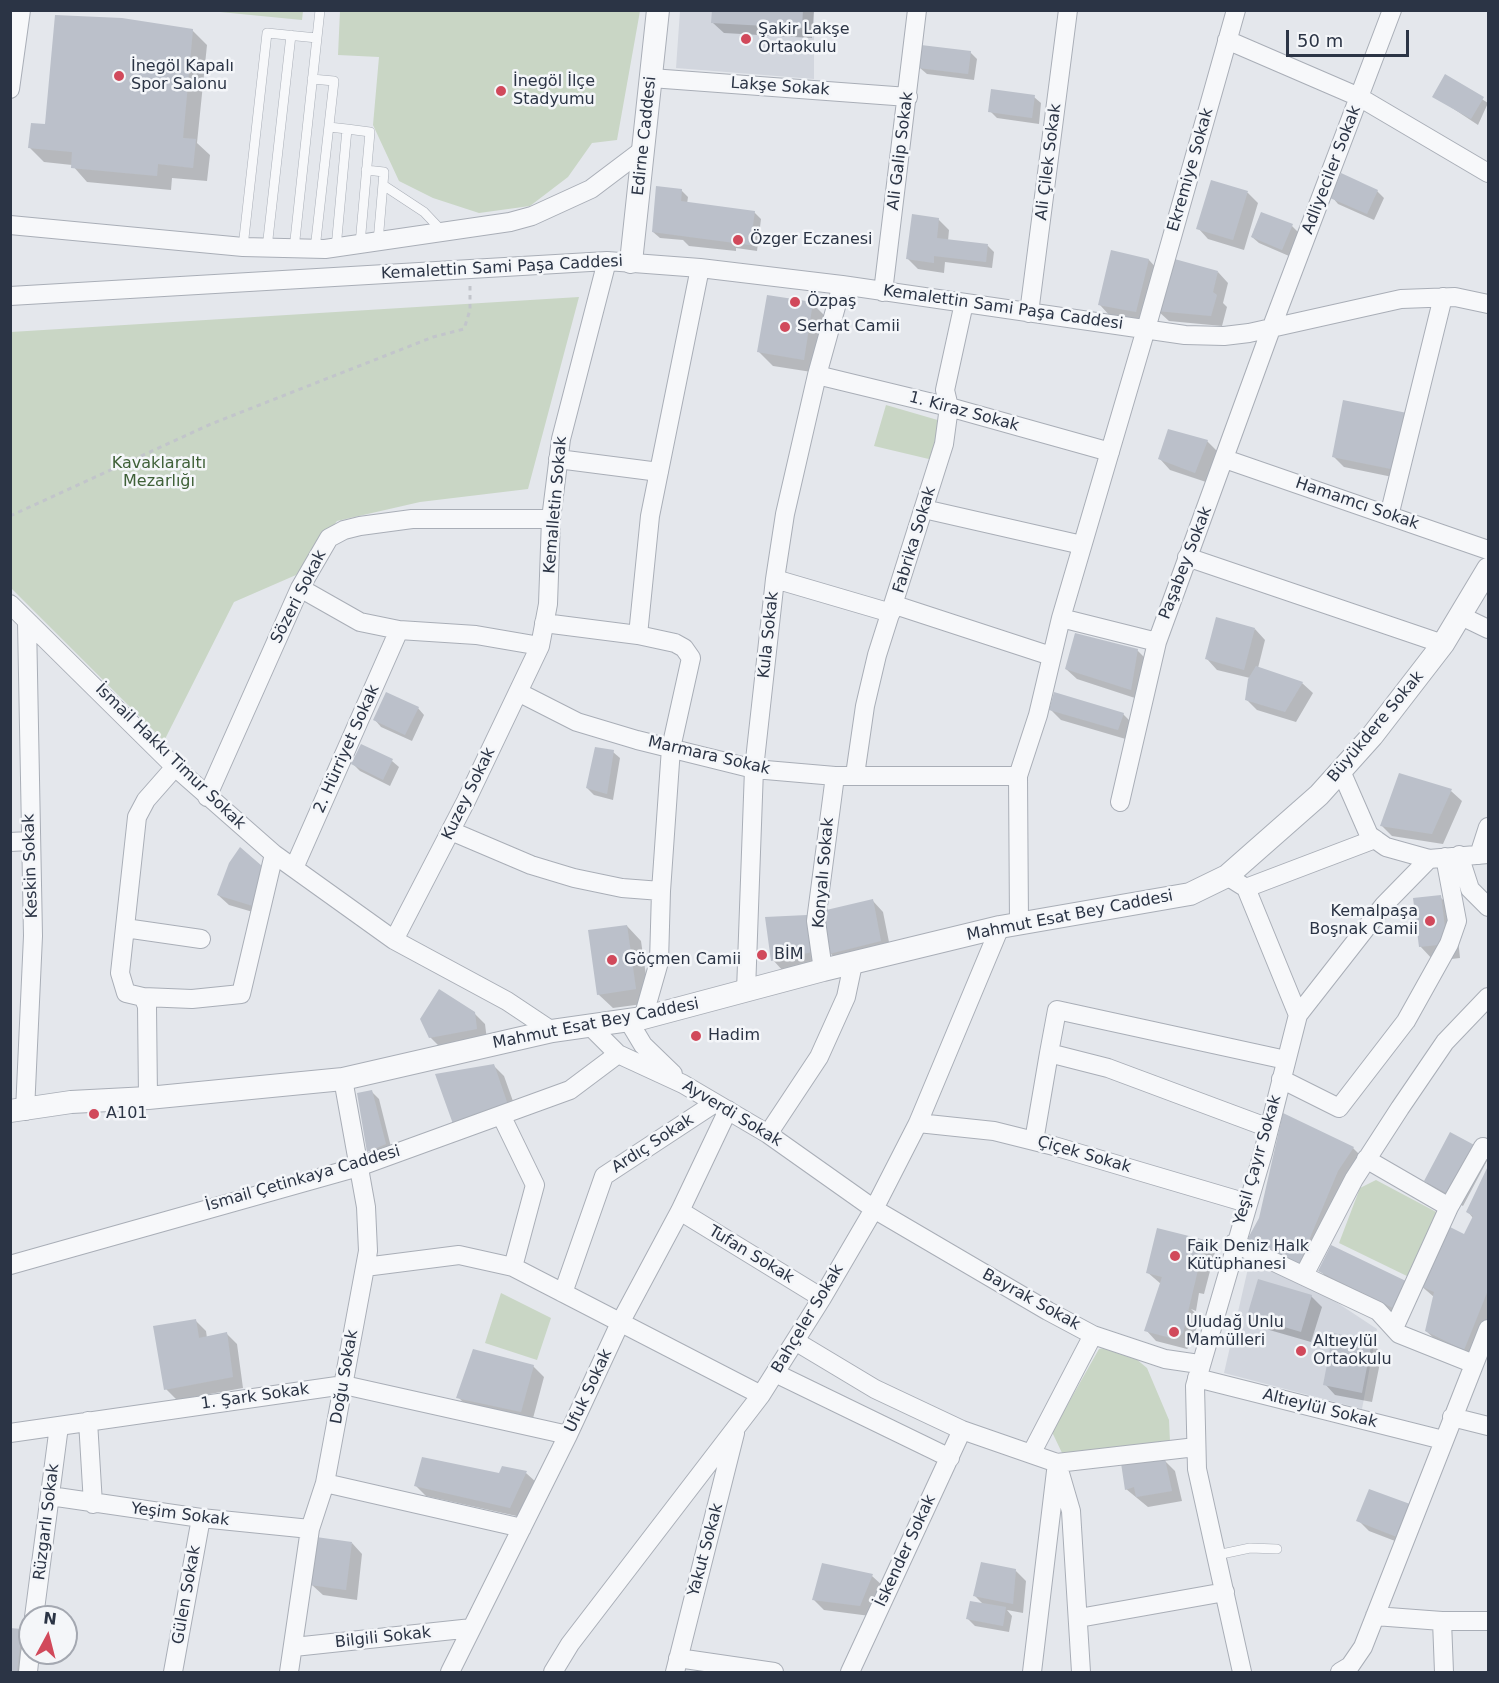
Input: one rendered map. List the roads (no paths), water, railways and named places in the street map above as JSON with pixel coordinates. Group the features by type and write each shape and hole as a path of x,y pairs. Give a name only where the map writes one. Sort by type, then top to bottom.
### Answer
{"street":[{"path":"10,88 21,10"},
{"name":"Edirne Caddesi","path":"631,262 658,10"},
{"name":"Ali Galip Sokak","path":"883,292 917,10"},
{"name":"Ali Çilek Sokak","path":"1029,313 1068,10"},
{"name":"Ekremiye Sokak","path":"1009,925 1018,776 1038,715 1061,618 1236,10"},
{"name":"Adliyeciler Sokak","path":"1271,329 1392,10"},
{"path":"1227,40 1359,97 1488,173"},
{"name":"Lakşe Sokak","path":"651,78 908,97"},
{"path":"10,225 243,247 336,248 510,222 564,203 591,189 644,149"},
{"name":"Kemalettin Sami Paşa Caddesi","path":"10,296 607,261 700,268 842,285 1146,329 1224,336 1271,329 1401,299 1443,297 1488,304"},
{"name":"Kemalletin Sokak","path":"540,646 548,604 551,519 558,459 607,261"},
{"path":"638,635 644,556 700,268"},
{"name":"Kula Sokak","path":"746,991 754,769 775,579 786,514 817,375 842,285"},
{"path":"1389,516 1443,297"},
{"name":"Fabrika Sokak","path":"855,775 865,706 944,444 949,407 945,390 964,303"},
{"name":"Paşabey Sokak","path":"1120,802 1157,642 1271,329"},
{"name":"1. Kiraz Sokak","path":"817,375 949,407 1110,452"},
{"path":"558,459 659,472"},
{"name":"Hamamcı Sokak","path":"1225,459 1488,550"},
{"path":"924,509 1082,545"},
{"name":"Sözeri Sokak","path":"207,797 300,588 329,538 344,530 412,519 551,519"},
{"path":"1187,557 1443,644"},
{"name":"Büyükdere Sokak","path":"1237,876 1319,795 1372,736 1443,644 1488,569"},
{"path":"775,579 893,609 1051,656"},
{"path":"300,588 360,622 399,630 476,635 540,646"},
{"name":"İsmail Hakkı Timur Sokak","path":"10,604 101,691 175,767 274,854 394,940 507,1001 552,1031"},
{"path":"1459,615 1488,629"},
{"path":"1061,618 1157,642"},
{"name":"Keskin Sokak","path":"18,1111 33,936 29,841 27,622"},
{"path":"544,623 638,635 675,643 684,648 691,658 671,748 661,891 659,963 636,1019 643,1045 683,1084"},
{"name":"2. Hürriyet Sokak","path":"294,868 399,630"},
{"name":"Kuzey Sokak","path":"394,940 451,831 540,646"},
{"name":"Marmara Sokak","path":"518,692 577,722 754,769 835,777 855,775 1018,776"},
{"path":"175,767 146,800 137,817 120,973 126,993 143,997 192,999 241,994 274,854"},
{"path":"1341,771 1369,835 1386,847 1445,857 1484,855 1488,827"},
{"name":"Konyalı Sokak","path":"823,970 816,921 835,777"},
{"path":"451,831 531,865 574,878 621,888 661,891"},
{"path":"1375,839 1237,876 1298,1015 1383,905 1445,857"},
{"path":"10,842 29,841"},
{"path":"1445,857 1470,889 1488,907"},
{"path":"1281,1079 1339,1108 1406,1021 1449,944 1457,921 1445,857"},
{"name":"Mahmut Esat Bey Caddesi","path":"18,1111 71,1102 148,1098 343,1079 552,1031 636,1019 823,970 1009,925 1190,894 1237,876"},
{"name":"Bahçeler Sokak","path":"553,1672 576,1635 761,1395 822,1298 874,1209 918,1123 1009,925"},
{"path":"125,928 201,939"},
{"path":"768,1134 819,1057 846,996 853,964"},
{"path":"143,997 147,1006 148,1098"},
{"path":"1304,1275 1366,1159 1445,1042 1488,997"},
{"path":"1034,1141 1057,1010 1286,1060"},
{"name":"Yeşil Çayır Sokak","path":"1242,1672 1197,1469 1194,1419 1198,1371 1269,1128 1298,1015"},
{"name":"Ayverdi Sokak","path":"589,1024 618,1054 683,1084 722,1106 768,1134 874,1209"},
{"path":"1049,1053 1119,1072 1269,1128"},
{"name":"İsmail Çetinkaya Caddesi","path":"10,1265 358,1167 570,1090 618,1054"},
{"name":"Doğu Sokak","path":"289,1672 310,1529 325,1483 368,1251 366,1207 343,1079"},
{"name":"Ufuk Sokak","path":"450,1672 568,1435 620,1323 680,1211 722,1106"},
{"name":"Ardıç Sokak","path":"563,1293 604,1176 722,1106"},
{"path":"501,1115 535,1185 513,1267"},
{"name":"Çiçek Sokak","path":"918,1123 994,1131 1247,1203"},
{"path":"1394,1328 1449,1207 1487,1145"},
{"path":"1366,1159 1449,1207"},
{"name":"Bayrak Sokak","path":"874,1209 1048,1311 1094,1335 1198,1371"},
{"name":"Tufan Sokak","path":"680,1211 822,1298"},
{"path":"1234,1243 1378,1311 1399,1334 1474,1364"},
{"path":"365,1267 459,1255 513,1267 761,1395"},
{"path":"1340,1672 1350,1666 1363,1647 1488,1329"},
{"path":"1032,1454 1094,1335"},
{"path":"795,1341 875,1389 962,1430 1057,1463 1196,1447"},
{"name":"Altıeylül Sokak","path":"1198,1371 1443,1440"},
{"path":"775,1373 950,1458"},
{"name":"1. Şark Sokak","path":"10,1433 344,1385 568,1435"},
{"path":"1452,1418 1488,1426"},
{"path":"88,1421 93,1504"},
{"name":"Rüzgarlı Sokak","path":"36,1605 59,1426"},
{"name":"Yakut Sokak","path":"677,1665 736,1427"},
{"name":"İskender Sokak","path":"850,1672 962,1430"},
{"path":"1057,1463 1071,1511 1081,1672"},
{"path":"1032,1672 1057,1463"},
{"path":"325,1483 522,1528"},
{"name":"Yeşim Sokak","path":"50,1496 201,1518 310,1529"},
{"name":"Gülen Sokak","path":"173,1672 201,1518"},
{"path":"1079,1618 1225,1592"},
{"path":"1376,1616 1442,1621 1488,1621"},
{"path":"1442,1621 1444,1672"},
{"name":"Bilgili Sokak","path":"294,1647 472,1628"},
{"path":"677,1665 774,1672"}],"lane":[{"path":"294,249 320,10"},
{"path":"243,247 267,33 317,38"},
{"path":"267,248 291,35"},
{"path":"312,79 334,81 315,249"},
{"path":"329,127 370,132 366,170 369,243"},
{"path":"336,248 347,129"},
{"path":"366,170 384,172 369,243"},
{"path":"383,184 424,212 443,232"},
{"path":"1217,1555 1250,1548 1277,1550"}],"place":[{"name":"Şakir Lakşe Ortaokulu","path":"746,39"},
{"name":"İnegöl Kapalı Spor Salonu","path":"119,76"},
{"name":"İnegöl İlçe Stadyumu","path":"501,91"},
{"name":"Özger Eczanesi","path":"738,240"},
{"name":"Özpaş","path":"795,302"},
{"name":"Serhat Camii","path":"785,327"},
{"name":"Kemalpaşa Boşnak Camii","path":"1430,921"},
{"name":"BİM","path":"762,955"},
{"name":"Göçmen Camii","path":"612,960"},
{"name":"Hadim","path":"696,1036"},
{"name":"A101","path":"94,1114"},
{"name":"Faik Deniz Halk Kütüphanesi","path":"1175,1256"},
{"name":"Uludağ Unlu Mamülleri","path":"1174,1332"},
{"name":"Altıeylül Ortaokulu","path":"1301,1351"}],"park label":[{"name":"Kavaklaraltı Mezarlığı","path":"159,473"}]}
